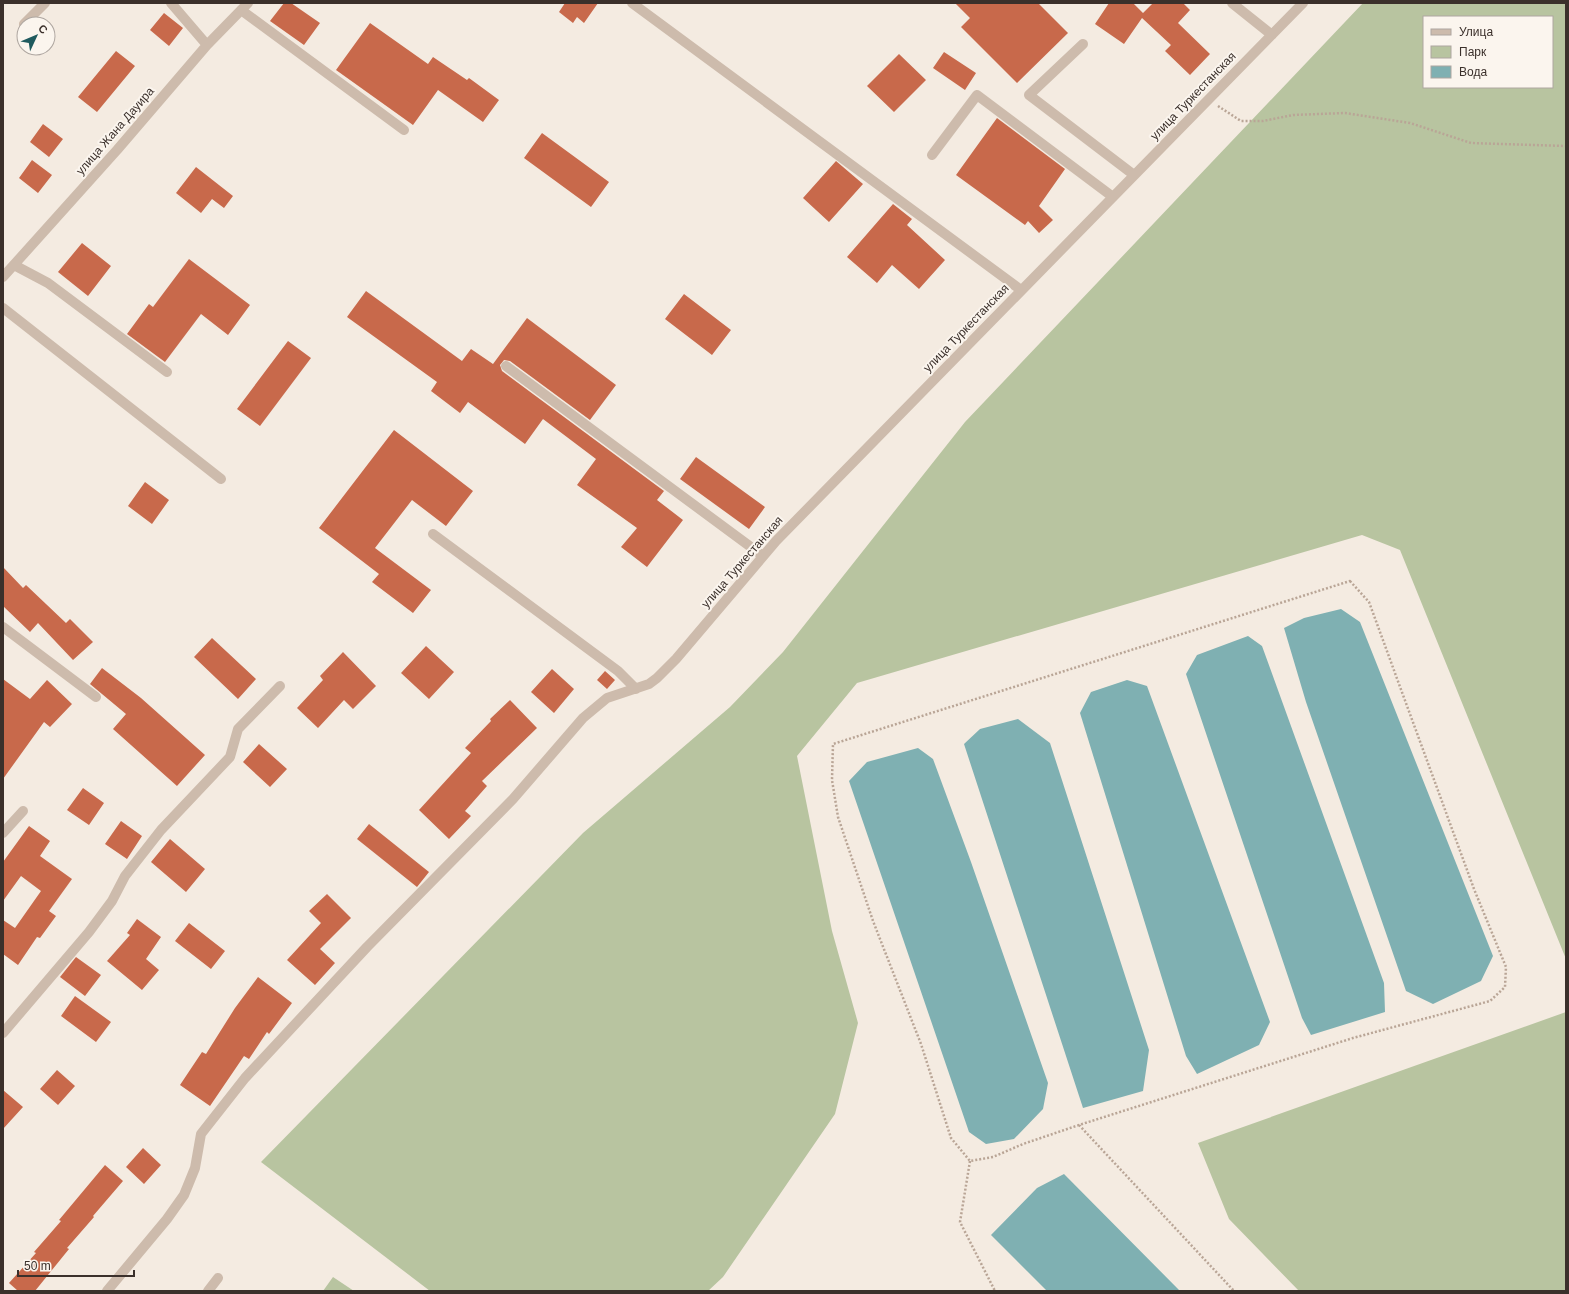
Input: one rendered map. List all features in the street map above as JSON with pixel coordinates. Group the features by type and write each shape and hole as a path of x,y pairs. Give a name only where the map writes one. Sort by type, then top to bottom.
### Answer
{"street":[{"path":"32,16 45,3"},
{"path":"171,3 207,45"},
{"path":"632,3 1021,290"},
{"path":"1232,3 1272,35"},
{"name":"улица Туркестанская","path":"107,1291 167,1219 184,1195 195,1168 201,1134 245,1078 367,947 514,799 583,718 607,698 636,689 657,678 676,659 776,541 1303,3"},
{"path":"244,7 404,130"},
{"name":"улица Жана Дауира","path":"3,277 117,150 207,45 244,7"},
{"path":"1083,44 1029,95 1134,175"},
{"path":"932,155 977,95 1113,196"},
{"path":"14,265 48,282 167,372"},
{"path":"3,308 221,479"},
{"path":"506,366 763,556"},
{"path":"433,534 618,671 636,689"},
{"path":"3,627 96,697"},
{"path":"3,1033 89,932 112,901 125,876 161,830 230,757 238,729 280,686"},
{"path":"3,833 23,811"},
{"path":"208,1291 218,1278"}],"path":[{"path":"1209,99 1223,111 1242,121 1263,121 1293,115 1345,114 1410,123 1471,144 1566,146"},
{"path":"970,1161 993,1157 1023,1144 1079,1125 1353,1038 1490,1001 1505,987 1506,967 1474,889 1369,602 1350,581 832,744 832,780 838,817 873,921 921,1044 951,1138 970,1161 960,1222 995,1291"},
{"path":"1079,1125 1234,1291"}],"green space":[{"path":"1363,3 1566,3 1566,959 1400,550 1362,535 857,683 797,756 832,931 858,1023 835,1114 723,1277 708,1291 430,1291 261,1162 583,833 730,707 783,652 965,422"},
{"path":"1566,1012 1566,1291 1299,1291 1229,1219 1198,1143"},
{"path":"333,1277 354,1291 323,1291"}],"water":[{"path":"1341,609 1360,622 1493,956 1481,981 1433,1004 1406,991 1306,702 1284,628 1304,618"},
{"path":"1248,636 1262,646 1384,983 1385,1012 1311,1035 1302,1018 1186,674 1197,655"},
{"path":"1127,680 1147,686 1270,1022 1259,1045 1197,1074 1186,1056 1080,713 1091,692"},
{"path":"1018,719 1050,743 1149,1050 1143,1091 1083,1108 964,744 980,729"},
{"path":"918,748 933,759 971,862 1048,1083 1043,1109 1014,1139 986,1144 969,1132 849,781 867,762"},
{"path":"1064,1174 1180,1291 1047,1291 991,1235 1037,1188"}],"building":[{"path":"284,3 291,3 320,23 304,45 270,21"},
{"path":"565,3 598,3 584,23 577,17 573,23 559,12"},
{"path":"955,3 1038,3 1068,33 1017,83 961,27 970,18"},
{"path":"1109,3 1133,3 1143,13 1153,3 1183,3 1190,10 1178,23 1210,54 1190,75 1165,51 1171,45 1142,18 1124,44 1095,24"},
{"path":"164,13 183,28 169,46 150,30"},
{"path":"370,23 428,64 433,57 467,80 469,78 499,100 483,122 438,90 413,125 336,70"},
{"path":"116,51 135,66 97,112 78,97"},
{"path":"944,52 976,73 965,90 933,68"},
{"path":"899,54 926,80 894,112 867,86"},
{"path":"997,118 1065,169 1039,206 1053,220 1039,233 1028,221 1025,225 956,175"},
{"path":"43,124 63,139 49,157 30,142"},
{"path":"542,133 609,182 591,207 524,158"},
{"path":"32,160 52,175 38,193 19,178"},
{"path":"836,161 863,184 829,222 803,198"},
{"path":"196,167 233,196 224,208 212,199 201,213 176,193"},
{"path":"893,204 912,219 907,225 945,260 919,289 892,265 877,283 847,257"},
{"path":"82,243 111,266 88,296 58,272"},
{"path":"189,259 250,305 228,335 201,314 165,362 127,334 149,304 153,307"},
{"path":"366,291 462,361 471,349 493,364 527,318 616,385 590,420 510,361 504,360 500,365 502,371 664,491 657,500 683,520 647,567 621,547 637,528 577,485 596,459 543,419 525,444 468,402 460,413 431,391 437,382 347,317"},
{"path":"684,294 731,330 712,355 665,319"},
{"path":"288,341 311,358 260,426 237,409"},
{"path":"394,430 473,491 446,526 412,500 375,548 431,590 413,613 372,582 379,574 319,528"},
{"path":"696,457 765,507 749,529 680,479"},
{"path":"145,482 169,500 152,524 128,506"},
{"path":"3,567 23,588 26,585 66,623 70,619 93,642 73,660 38,623 30,632 3,606"},
{"path":"212,638 256,679 238,699 194,657"},
{"path":"426,646 454,672 429,699 401,673"},
{"path":"343,652 376,686 353,709 344,700 318,728 297,708 323,680 320,676"},
{"path":"102,668 141,698 205,755 177,786 113,729 126,714 90,684"},
{"path":"552,669 574,689 554,713 531,692"},
{"path":"605,671 615,680 607,689 597,680"},
{"path":"3,679 30,699 47,680 72,704 50,727 44,722 3,779"},
{"path":"510,700 537,728 482,781 487,786 465,811 471,816 449,839 419,810 471,753 465,748 491,721 490,719"},
{"path":"259,744 287,769 270,787 243,762"},
{"path":"83,788 104,803 89,825 67,810"},
{"path":"121,821 142,836 127,859 105,844"},
{"path":"369,824 429,872 417,887 357,839"},
{"path":"29,826 50,841 40,856 72,879 49,911 56,916 40,938 37,937 18,965 3,954 3,920 15,928 41,891 21,876 3,901 3,862"},
{"path":"170,839 205,869 186,892 151,862"},
{"path":"327,894 351,918 320,949 335,963 315,985 287,960 321,923 309,911"},
{"path":"137,919 161,937 146,959 159,970 142,990 107,961 130,935 127,933"},
{"path":"189,923 225,951 211,969 175,941"},
{"path":"76,957 101,975 85,996 60,977"},
{"path":"258,977 292,1003 269,1034 267,1032 249,1059 244,1056 210,1106 180,1085 202,1052 206,1054 235,1008"},
{"path":"75,996 111,1022 96,1042 61,1016"},
{"path":"57,1070 75,1086 58,1105 40,1089"},
{"path":"3,1090 23,1107 3,1129"},
{"path":"143,1148 161,1165 144,1184 126,1167"},
{"path":"105,1165 123,1181 67,1248 69,1249 35,1291 18,1291 9,1283 36,1253 34,1252 61,1221 59,1220"}]}
